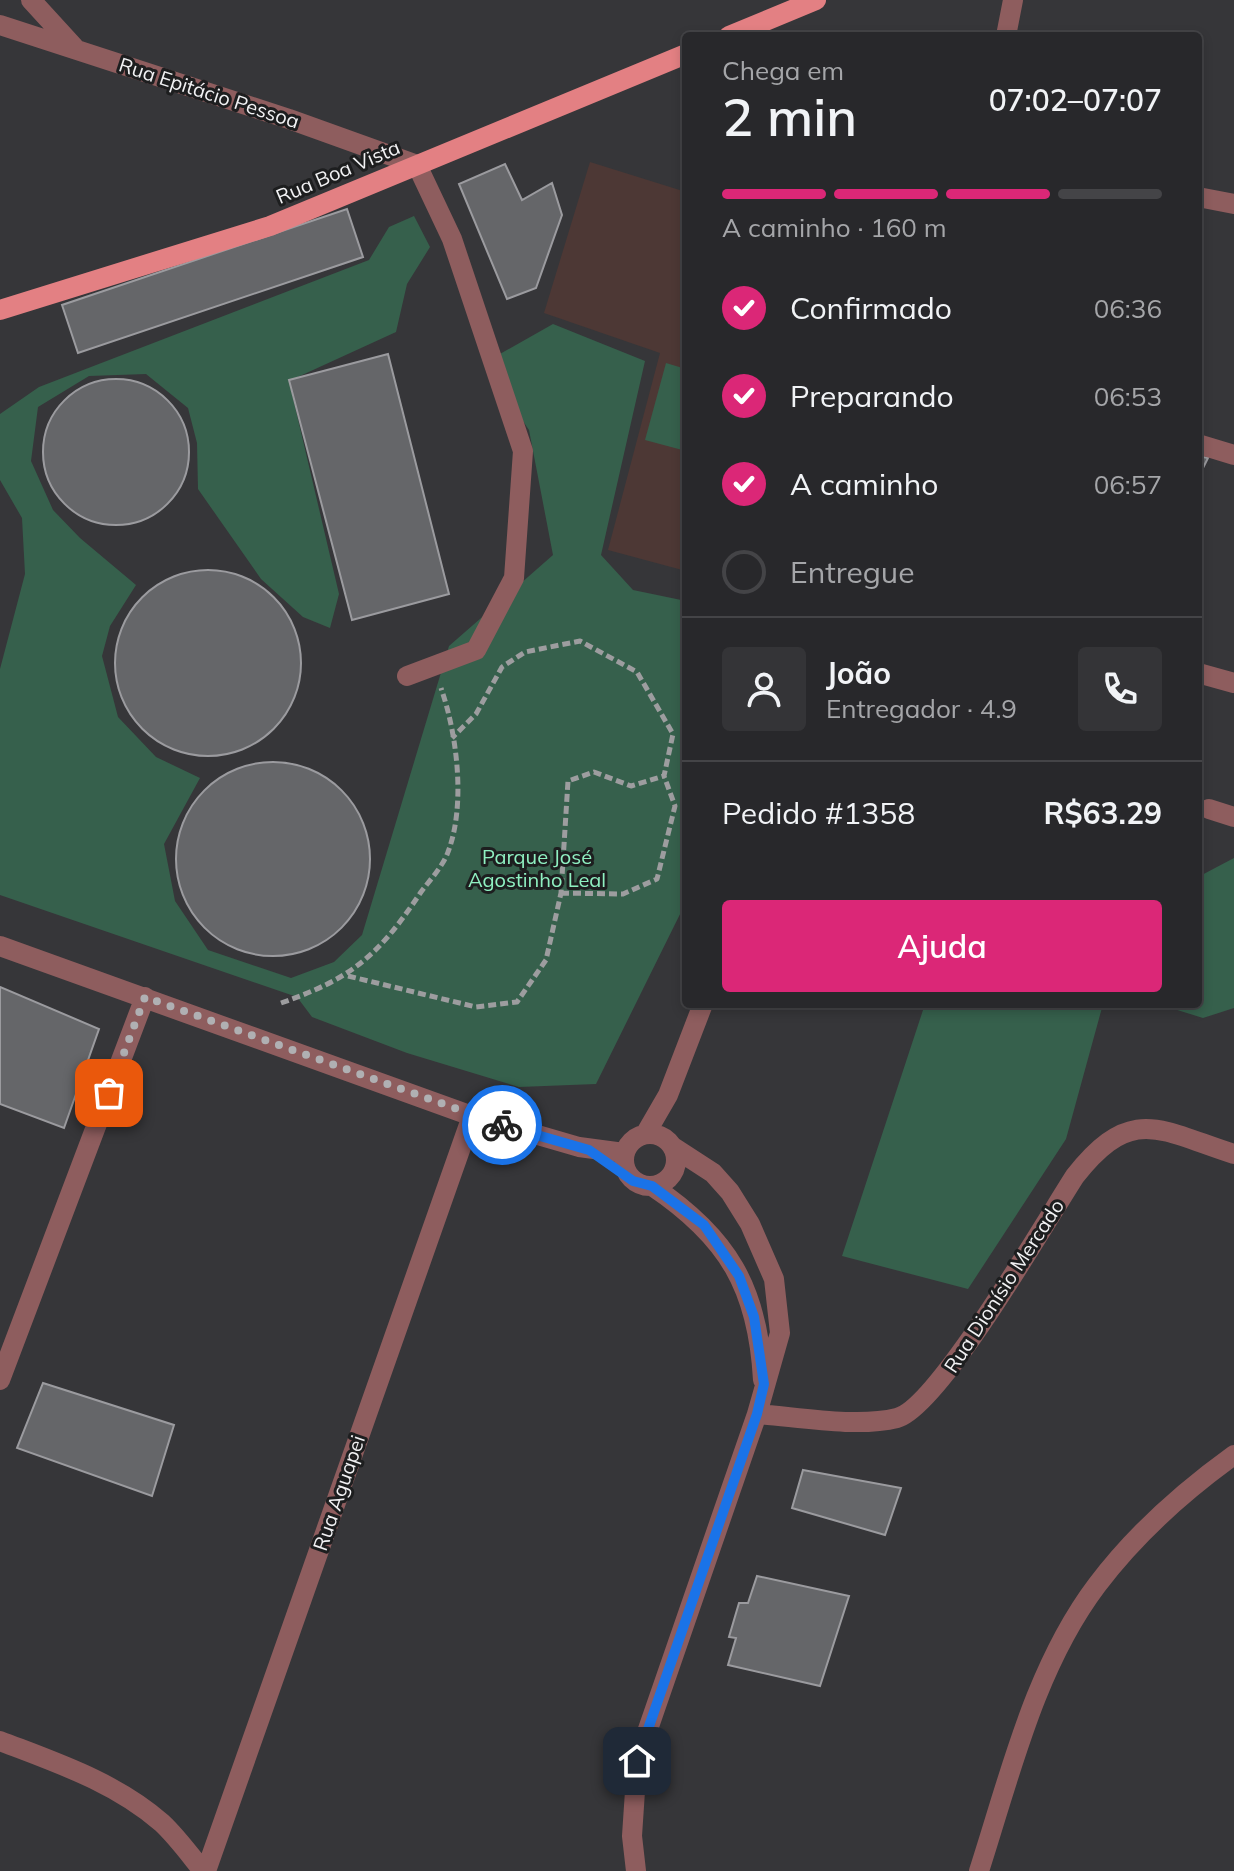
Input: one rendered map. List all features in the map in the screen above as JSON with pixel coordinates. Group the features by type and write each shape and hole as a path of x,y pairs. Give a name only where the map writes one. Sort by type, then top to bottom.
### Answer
{"main road":[{"path":"739,32 816,0"},
{"name":"Rua Boa Vista","path":"0,310 270,226 682,56"}],"street":[{"path":"31,0 77,50"},
{"path":"1007,32 1013,0"},
{"name":"Rua Epitácio Pessoa","path":"0,25 417,165"},
{"path":"407,676 476,650 514,578 523,451 452,239 417,165"},
{"path":"1202,198 1234,204"},
{"path":"1202,445 1234,455"},
{"path":"1202,674 1234,683"},
{"path":"1209,809 1234,817"},
{"path":"0,946 472,1116 625,1163 642,1186 652,1186 670,1177 675,1167 668,1095"},
{"path":"0,1380 4,1356 145,997"},
{"path":"625,1163 636,1137 646,1133 668,1095 701,1008"},
{"name":"Rua Aguapei","path":"205,1871 472,1116"},
{"name":"Rua Dionísio Mercado","path":"757,1414 876,1421 900,1418 944,1377 1075,1176 1094,1152 1116,1133 1135,1129 1159,1130 1234,1154"},
{"path":"636,1871 632,1836 637,1761 757,1414 780,1333 774,1279 763,1248 730,1192 697,1160 646,1133"},
{"path":"652,1186 704,1225 739,1276 754,1317 764,1384"},
{"path":"979,1871 1027,1722 1059,1651 1097,1586 1154,1522 1234,1455"},
{"path":"0,1741 93,1777 131,1800 164,1825 205,1871"}],"path":[{"path":"452,738 476,714 502,667 525,652 580,641 637,672 673,734 664,776 675,806 657,879 623,894 561,893"},
{"path":"281,1003 348,976 378,950 448,852 456,814 452,738 433,666"},
{"path":"348,976 476,1007 517,1002 546,960 561,893 568,781 594,772 631,786 664,776"}],"shaded area":[{"path":"590,162 682,191 682,570 608,550 660,353 544,313"}],"green space":[{"name":"Parque José Agostinho Leal","path":"414,216 430,247 407,284 396,332 289,381 339,594 330,628 303,617 261,579 198,489 197,443 188,408 146,374 89,376 38,407 31,461 53,510 80,538 136,585 110,626 102,656 118,717 156,757 200,778 164,844 175,901 208,950 291,978 334,962 362,935 449,646 553,555 529,430 484,363 553,324 645,361 601,555 633,590 682,600 682,910 596,1084 519,1087 407,1053 312,1017 297,997 0,895 0,669 25,574 22,518 0,480 0,414 39,387 369,260 389,227"},
{"path":"666,363 682,368 682,450 645,440"},
{"path":"1234,858 1234,1008 1203,1018 1171,1008 1202,1008 1202,875"},
{"path":"924,1008 1102,1008 1066,1139 968,1289 842,1256"}],"building":[{"path":"505,164 522,200 552,183 562,215 536,288 507,299 459,184"},
{"path":"347,209 363,257 78,353 62,305"},
{"path":"388,354 449,594 352,620 289,380"},
{"path":"116,379 144,384 168,400 184,424 189,452 184,480 168,504 144,520 116,525 88,520 64,504 48,480 43,452 48,424 64,400 88,384"},
{"path":"208,570 226,571 244,577 274,597 294,627 300,645 300,681 294,699 274,729 244,749 226,755 208,756 190,755 172,749 142,729 122,699 116,681 115,663 116,645 122,627 142,597 172,577 190,571"},
{"path":"273,762 310,769 342,790 363,822 370,859 363,896 342,928 310,949 273,956 236,949 204,928 183,896 176,859 183,822 204,790 236,769"},
{"path":"0,987 99,1029 64,1128 0,1104"},
{"path":"43,1383 174,1425 152,1496 17,1448"},
{"path":"803,1470 901,1488 885,1535 792,1508"},
{"path":"757,1576 849,1596 820,1686 728,1665 736,1638 729,1637 739,1603 748,1603"}],"way so far":[{"path":"109,1093 145,997 502,1125"}],"route":[{"path":"502,1125 589,1150 627,1173 633,1181 642,1186 652,1186 686,1209 719,1242 739,1276 761,1348 764,1384 757,1414 637,1761"}]}
